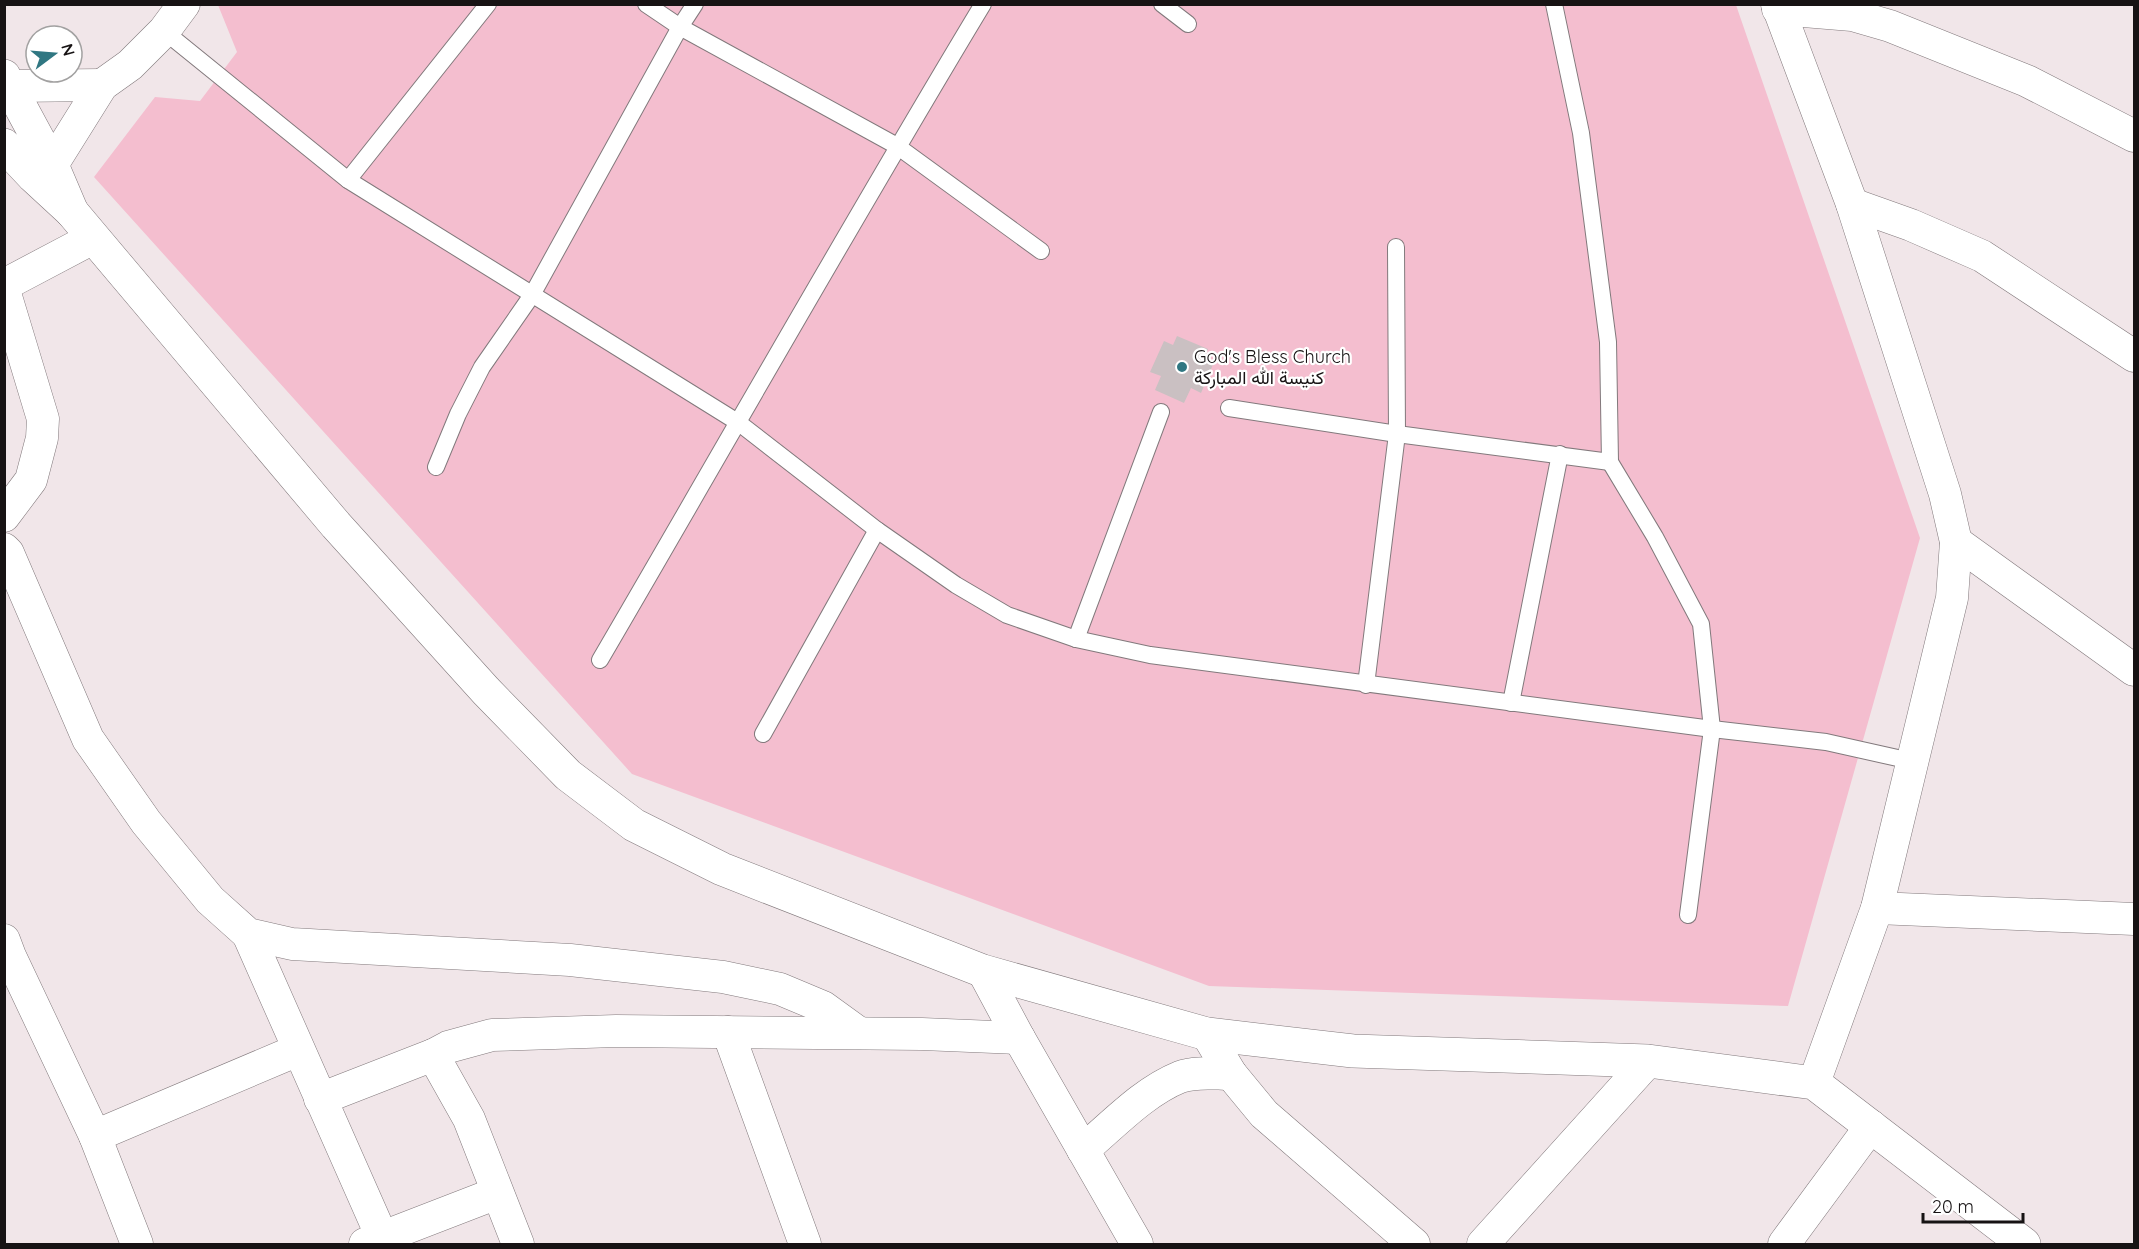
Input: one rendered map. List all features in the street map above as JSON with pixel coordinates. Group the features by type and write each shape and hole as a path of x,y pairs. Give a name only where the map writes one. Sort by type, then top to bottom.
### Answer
{"street":[{"path":"43,171 102,85 130,65 164,31 184,4"},
{"path":"1814,1083 1877,908 1952,598 1956,542 1945,494 1852,204 1777,7 1852,15 1890,26 2027,81 2134,136"},
{"path":"102,85 7,84 43,171 72,212 336,525 486,691 568,775 634,825 722,869 983,971 1208,1034 1353,1051 1648,1061 1814,1083 2024,1245"},
{"path":"4,145 43,171"},
{"path":"1852,204 1911,225 1982,256 2134,356"},
{"path":"4,285 93,238"},
{"path":"4,290 43,419 42,438 31,480 4,516"},
{"path":"1956,542 2134,670"},
{"path":"4,549 8,553 88,739 153,831 210,900 248,934 320,1099 377,1242 497,1193"},
{"path":"1877,908 2134,919"},
{"path":"248,934 292,944 570,960 723,977 780,989 823,1007 859,1033"},
{"path":"6,952 94,1136 137,1245"},
{"path":"983,971 1137,1245"},
{"path":"320,1099 448,1047 492,1035 616,1031 859,1033 1019,1038"},
{"path":"728,1032 805,1245"},
{"path":"1208,1034 1231,1074 1264,1114 1414,1245"},
{"path":"94,1136 298,1050"},
{"path":"433,1055 468,1119 518,1245"},
{"path":"1483,1245 1648,1061"},
{"path":"1083,1150 1146,1097 1181,1077 1198,1074 1231,1074"},
{"path":"1785,1245 1871,1126"}],"lane":[{"path":"348,180 488,4"},
{"path":"646,4 680,27 897,146 1041,251"},
{"path":"436,467 458,414 482,367 532,295 680,27 695,4"},
{"path":"600,660 897,146 983,4"},
{"path":"1162,4 1188,24"},
{"path":"1554,4 1581,133 1608,342 1610,462 1655,537 1701,624 1713,729 1688,915"},
{"path":"164,31 348,180 739,423 877,530 956,585 1007,615 1076,639 1149,655 1366,685 1826,742 1911,761"},
{"path":"1366,685 1397,434 1396,247"},
{"path":"1229,408 1397,434 1610,462"},
{"path":"1076,639 1161,412"},
{"path":"1511,703 1560,454"},
{"path":"763,734 877,530"}],"shaded area":[{"path":"218,5 1736,5 1920,538 1788,1006 1209,986 632,774 94,177 155,97 200,101 237,52"}],"building":[{"name":"God's Bless Church كنيسة الله المباركة","path":"1177,336 1208,349 1204,358 1214,362 1201,393 1191,388 1184,403 1155,390 1161,376 1150,372 1164,341 1173,345"}],"place":[{"name":"God's Bless Church كنيسة الله المباركة","path":"1182,367"}]}
